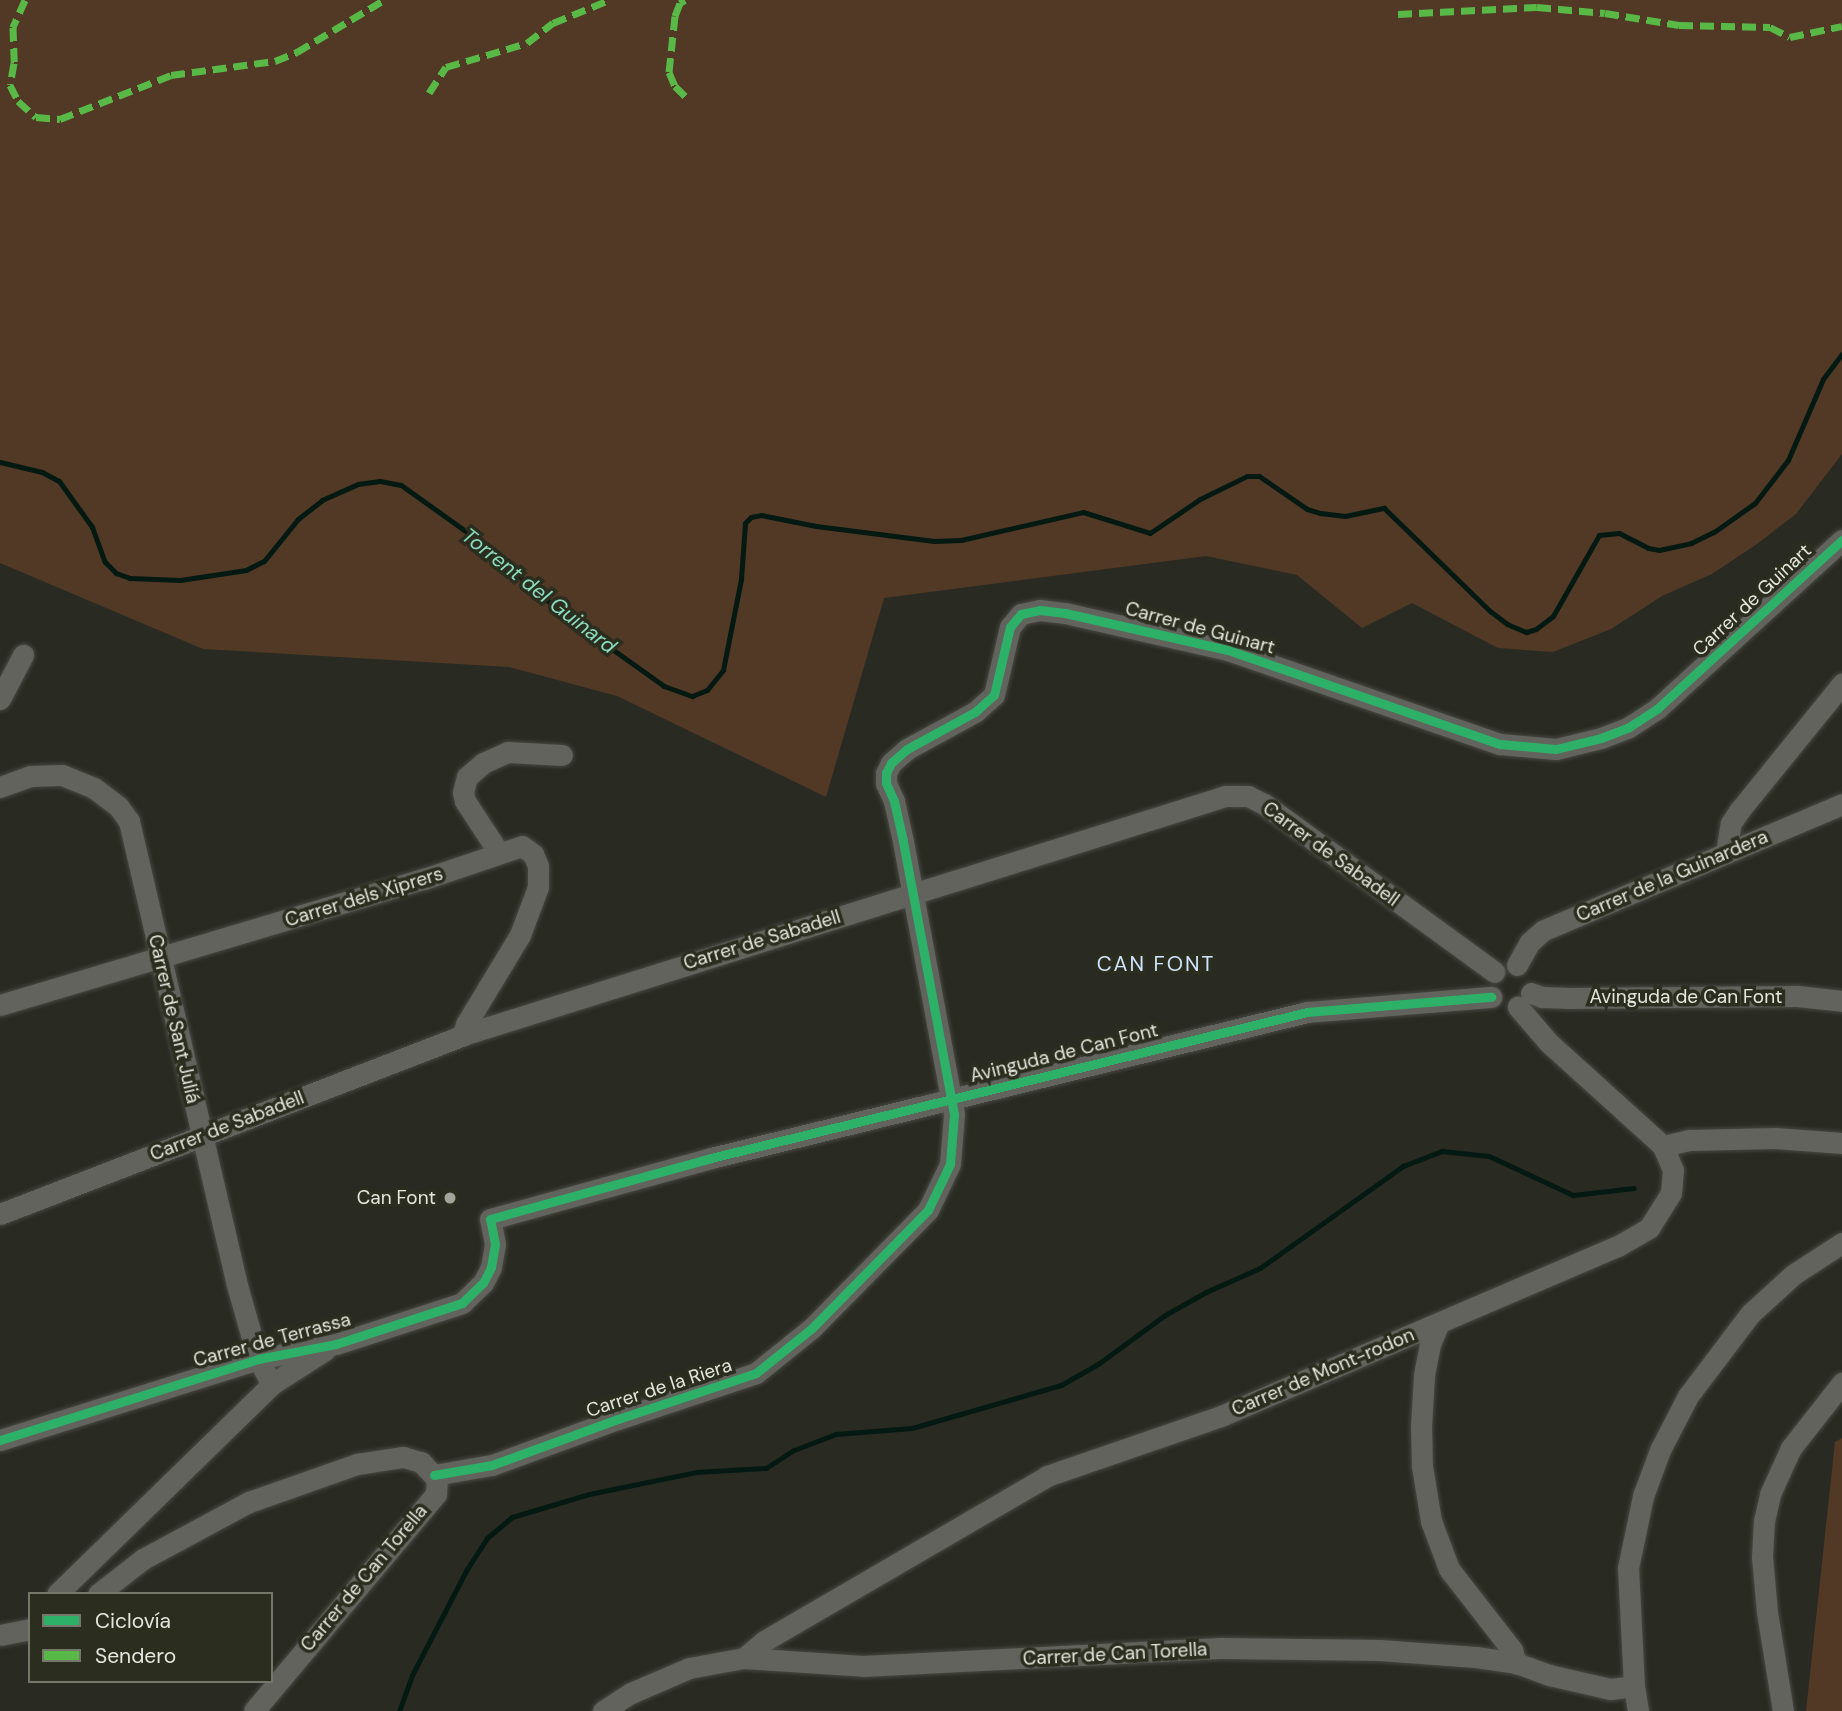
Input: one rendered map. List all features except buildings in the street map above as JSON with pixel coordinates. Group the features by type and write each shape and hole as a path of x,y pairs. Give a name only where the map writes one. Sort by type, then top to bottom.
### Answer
{"street":[{"name":"Carrer de Guinart","path":"953,1100 903,841 894,801 886,783 886,773 891,764 907,749 975,712 994,695 1010,627 1021,614 1041,610 1065,613 1228,650 1500,744 1556,749 1601,738 1629,727 1658,708 1842,540"},
{"path":"0,699 23,655"},
{"path":"1726,853 1731,823 1739,811 1842,684"},
{"path":"499,853 470,813 463,792 467,777 483,762 508,752 562,755"},
{"name":"Carrer de Sant Juliá","path":"0,787 30,776 62,775 94,788 118,806 130,821 159,958 202,1137 258,1359 272,1384"},
{"name":"Carrer de Sabadell","path":"0,1214 463,1035 1211,799 1237,795 1256,800 1287,819 1494,972"},
{"name":"Carrer de la Guinardera","path":"1517,965 1530,942 1544,930 1842,804"},
{"name":"Carrer dels Xiprers","path":"0,1005 424,880 522,846 533,854 538,866 538,887 520,935 466,1024 463,1035"},
{"path":"1525,1000 1500,1006 1491,997 1488,985 1494,972 1506,964 1517,965 1530,975 1525,1000 1549,1043 1663,1146 1690,1140 1775,1138 1842,1143"},
{"name":"Avinguda de Can Font","path":"1525,1000 1542,997 1797,996 1842,1001"},
{"name":"Avinguda de Can Font","path":"489,1219 711,1158 1307,1012 1367,1004 1491,997"},
{"name":"Carrer de la Riera","path":"435,1475 515,1458 638,1412 731,1384 757,1373 821,1320 928,1210 950,1164 954,1133 953,1100"},
{"name":"Carrer de Mont-rodon","path":"744,1658 764,1642 1047,1476 1221,1416 1439,1323 1557,1269 1618,1246 1649,1228 1671,1193 1672,1170 1663,1146"},
{"name":"Carrer de Terrassa","path":"0,1440 258,1359 336,1344 441,1312 473,1294 483,1283 494,1254 489,1219"},
{"path":"1638,1711 1634,1686 1628,1568 1649,1475 1688,1395 1750,1314 1794,1274 1842,1243"},
{"path":"1439,1323 1430,1344 1424,1376 1421,1426 1422,1466 1431,1521 1448,1569 1512,1650 1516,1663"},
{"path":"59,1592 272,1384 336,1344"},
{"path":"1783,1711 1767,1612 1762,1557 1764,1521 1770,1494 1791,1448 1842,1383"},
{"path":"100,1592 143,1559 214,1519 316,1476 357,1464 403,1457 421,1462 435,1475"},
{"name":"Carrer de Can Torella","path":"254,1711 436,1494 438,1485 435,1475"},
{"path":"0,1635 28,1629"},
{"name":"Carrer de Can Torella","path":"603,1711 631,1693 689,1668 744,1658 863,1666 1220,1648 1379,1650 1516,1663 1549,1675 1610,1689 1634,1686"}],"shaded area":[{"path":"0,0 1842,0 1842,454 1796,514 1757,544 1712,574 1662,596 1611,629 1553,652 1498,648 1412,603 1362,628 1297,575 1206,556 884,598 826,797 617,696 509,667 203,649 0,563"},
{"path":"1842,1438 1842,1711 1806,1711 1835,1442"}],"waterway":[{"name":"Torrent del Guinard","path":"0,462 42,472 59,481 92,527 105,562 116,573 130,578 180,580 246,570 264,561 298,519 322,500 358,484 380,481 401,485 471,535 563,614 664,686 692,696 707,690 723,670 741,579 745,523 751,517 761,515 816,526 934,541 961,540 1083,512 1150,533 1200,499 1247,476 1259,476 1307,509 1320,513 1345,516 1384,508 1490,611 1507,624 1526,632 1536,629 1553,616 1599,535 1619,533 1648,548 1659,550 1691,543 1714,532 1755,503 1788,460 1823,379 1842,354"},
{"path":"399,1711 412,1675 467,1569 487,1538 512,1517 589,1494 696,1472 766,1468 794,1450 836,1434 912,1428 1061,1385 1098,1364 1165,1315 1206,1292 1260,1268 1403,1166 1442,1151 1489,1156 1573,1195 1634,1188"}],"marked path":[{"path":"25,0 13,27 14,63 10,85 18,101 36,117 60,119 171,75 275,61 297,52 384,0"},
{"path":"429,93 446,67 527,43 553,23 609,0"},
{"path":"685,0 680,3 675,16 669,72 675,86 690,101"},
{"path":"1398,14 1537,7 1605,13 1679,25 1770,27 1790,37 1842,26"}],"cycle path":[{"path":"434,1475 492,1465 756,1373 812,1328 928,1210 950,1164 954,1114 903,841 894,801 886,783 886,773 891,763 907,749 975,712 994,695 1010,627 1021,614 1040,610 1065,613 1228,650 1500,744 1556,749 1601,738 1629,727 1658,708 1842,540"},
{"path":"0,1440 258,1359 336,1344 462,1303 483,1283 491,1267 495,1244 490,1219 711,1158 1307,1012 1491,997"}],"place":[{"name":"Can Font","path":"450,1198"}],"district":[{"name":"CAN FONT","path":"1156,964"}]}
